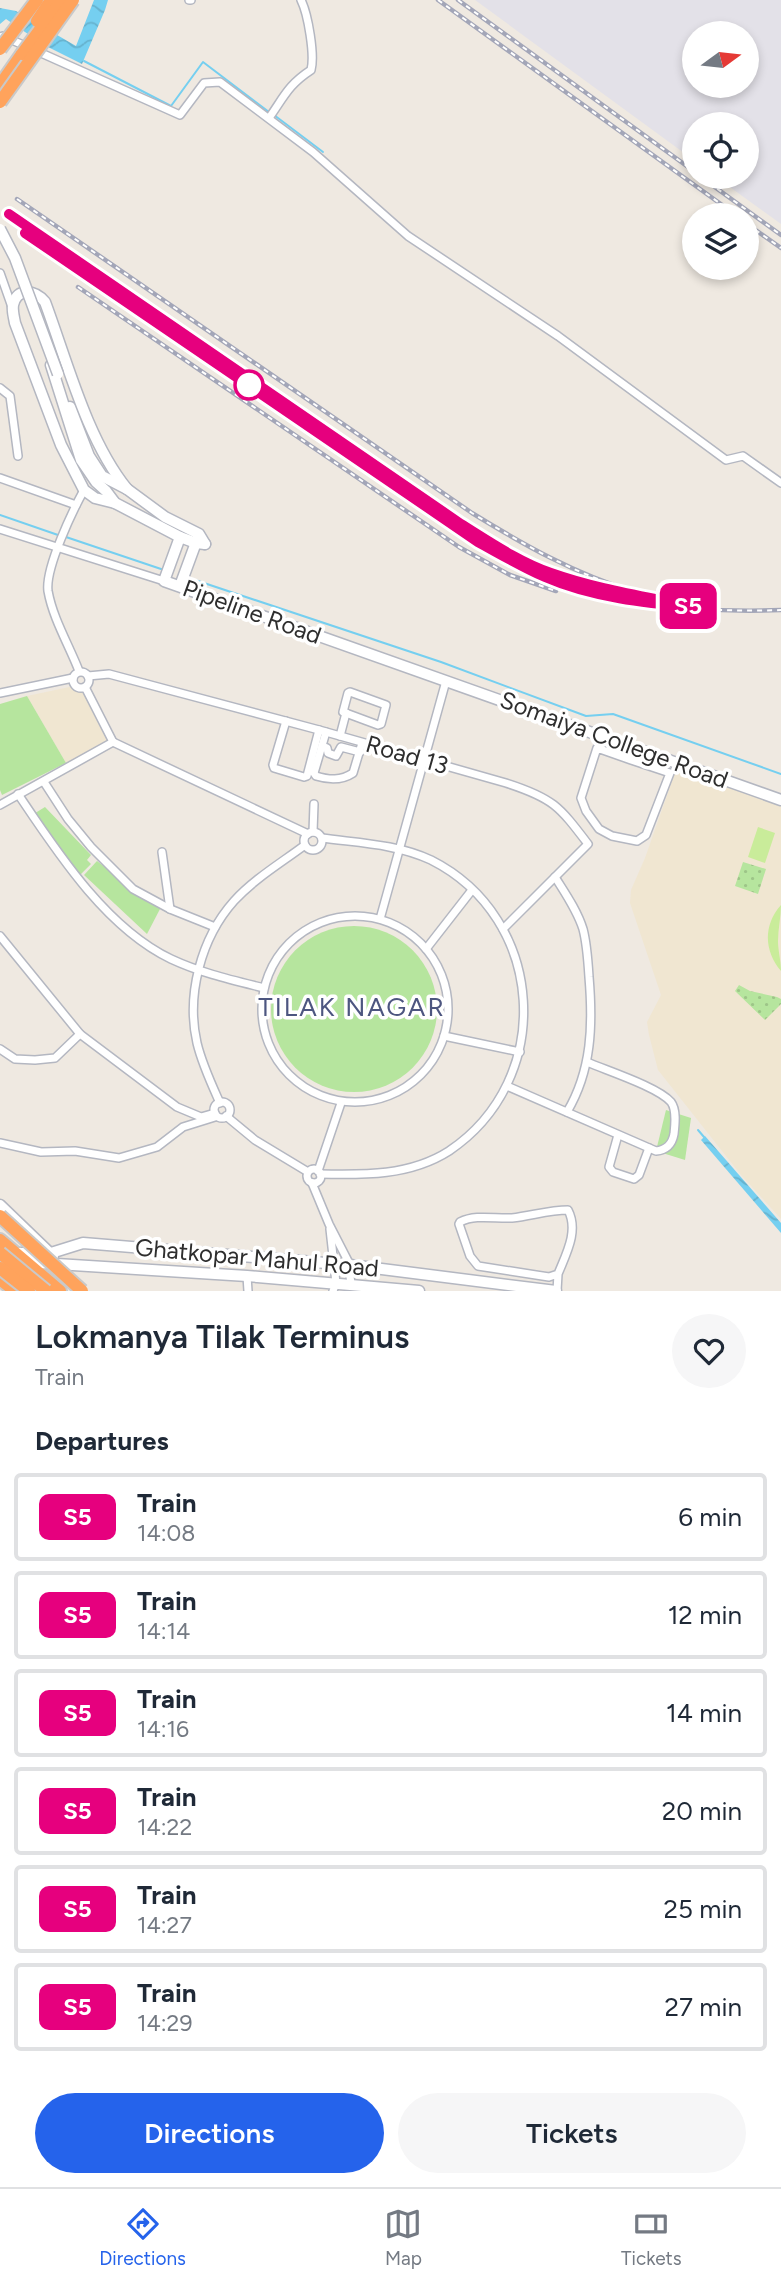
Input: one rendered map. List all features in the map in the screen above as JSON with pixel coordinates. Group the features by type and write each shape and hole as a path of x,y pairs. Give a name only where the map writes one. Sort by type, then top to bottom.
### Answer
{"highway":[{"path":"0,49 37,0"},
{"path":"0,72 51,0"},
{"path":"0,85 62,0"},
{"path":"0,102 73,0"},
{"path":"0,1216 82,1291"},
{"path":"0,1226 72,1291"},
{"path":"0,1240 60,1291"},
{"path":"0,1254 46,1291"},
{"path":"0,1268 29,1291"}],"street":[{"path":"271,115 284,93 299,77 311,70 313,64 310,36 301,0"},
{"path":"0,37 180,115 204,83 220,82 271,115 408,236 558,336 726,460 743,456 781,483"},
{"path":"0,229 15,258 95,468 102,476 127,489 200,541"},
{"path":"0,242 48,358 81,460 115,503"},
{"path":"0,273 13,307 15,323 61,445 85,490 95,498 115,503 180,537 200,541"},
{"path":"13,307 16,298 22,293 32,292 45,302 99,447 113,472 127,489"},
{"path":"0,388 10,396 18,456"},
{"path":"0,478 76,505"},
{"path":"85,490 58,546 48,588 76,675 75,686 85,687"},
{"name":"Pipeline Road","path":"0,529 167,573 446,681"},
{"path":"167,573 180,537"},
{"path":"183,579 200,541"},
{"path":"0,693 84,672 89,681 85,687"},
{"name":"Road 13","path":"88,676 109,674 286,721 532,791 548,799 563,811 588,844 503,929"},
{"path":"380,919 446,681"},
{"name":"Somaiya College Road","path":"446,681 781,800"},
{"path":"85,687 113,742 289,826 308,838"},
{"path":"340,736 346,713 343,711 350,691 387,707 380,725 346,713"},
{"path":"286,721 273,765 274,768 304,777 307,776 323,731"},
{"path":"323,731 322,746 314,773 328,780 351,775 362,743"},
{"path":"601,736 582,798 586,811 599,829 612,836 637,841 646,835 674,762"},
{"path":"0,805 113,742"},
{"path":"322,746 327,748 328,753 336,756 341,747 359,752"},
{"path":"597,748 670,774"},
{"path":"631,760 635,748"},
{"path":"44,782 68,820 133,889 170,909 215,928"},
{"path":"18,794 49,840 102,907 150,945 198,971 264,988"},
{"path":"314,804 308,838 310,849 320,846 321,838"},
{"path":"0,936 80,1034 177,1107 201,1117 216,1114 226,1116 255,1140 308,1172 314,1170 361,1175 407,1170 448,1151 482,1122 507,1086 520,1052 525,1021 523,989 516,958 503,929 484,901 459,878 430,860 400,849 321,838 317,833 254,881 233,902 215,928 198,971 194,1005 196,1040 206,1074 220,1102 229,1107 226,1116"},
{"path":"162,852 170,909"},
{"path":"555,877 583,930 592,1018 587,1062 576,1096 567,1112"},
{"path":"426,949 472,890"},
{"path":"355,915 380,919 407,931 426,949 443,978 448,1007 444,1036 433,1061 414,1081 391,1096 341,1104 309,1091 286,1072 269,1047 262,1018 264,988 272,964 287,944 307,928 330,918 355,915"},
{"path":"0,1049 15,1059 55,1058 80,1034"},
{"path":"444,1036 520,1052"},
{"path":"507,1086 656,1152 663,1150 673,1140 675,1111 671,1103 657,1092 587,1062"},
{"path":"216,1114 215,1107 220,1102"},
{"path":"312,1183 320,1180 319,1172 341,1104"},
{"path":"0,1143 41,1152 75,1151 119,1158 158,1147 183,1127 204,1122 216,1114"},
{"path":"618,1135 609,1167 613,1172 634,1179 639,1175 649,1148"},
{"path":"308,1172 308,1179 349,1265 351,1284"},
{"path":"0,1205 89,1291"},
{"path":"556,1291 558,1274 573,1234 572,1217 568,1210 549,1210 513,1218 468,1218 460,1222 470,1256 478,1266 549,1277 558,1274"},
{"path":"329,1224 334,1287"},
{"name":"Ghatkopar Mahul Road","path":"0,1254 51,1253 83,1243 349,1265 516,1289 556,1291"},
{"path":"10,1286 30,1264 51,1253"},
{"name":"Ghatkopar Mahul Road","path":"0,1254 30,1264 226,1274 334,1287 351,1284 419,1291"},
{"path":"226,1255 226,1274"},
{"path":"10,1286 43,1277 61,1266"},
{"path":"247,1276 248,1291"}],"shaded area":[{"path":"475,0 781,0 781,224 759,208 759,203 752,203 733,189 759,189 759,112 682,112 682,151"},
{"path":"79,685 107,741 66,763 27,696"},
{"path":"678,764 781,801 781,1219 741,1175 658,1070 649,1035 647,1022 661,995 630,903 631,890"}],"green space":[{"path":"27,696 66,763 2,795 0,704"},
{"path":"45,807 91,855 87,860 91,864 79,876 32,815"},
{"path":"758,827 775,833 765,863 748,857"},
{"path":"97,861 160,909 147,934 84,875"},
{"path":"743,862 766,869 758,894 735,886"},
{"path":"781,905 778,941 781,971 771,955 768,938 771,921"},
{"path":"354,926 386,933 413,950 430,977 437,1009 430,1041 413,1068 386,1085 354,1092 322,1085 295,1068 278,1041 271,1009 278,977 295,950 322,933"},
{"path":"739,985 750,991 777,997 781,999 781,1004 765,1020 735,991"},
{"path":"666,1110 691,1118 685,1160 656,1151"}],"water":[{"path":"94,0 108,0 82,64 44,45 6,19 0,24 0,8 16,11 76,46"},
{"path":"705,1136 781,1223 781,1233 701,1140"}],"waterway":[{"path":"84,61 171,106 203,62 269,112"},
{"path":"274,115 323,152"},
{"path":"0,515 58,535"},
{"path":"63,536 164,570"},
{"path":"186,577 441,662 586,716 613,714 781,774"},
{"path":"698,1130 704,1137"}],"railway":[{"path":"438,0 719,203"},
{"path":"458,0 682,163"},
{"path":"718,189 781,235"},
{"path":"17,199 472,513 550,558 635,592"},
{"path":"9,214 38,234"},
{"path":"759,232 781,248"},
{"path":"25,233 478,542 531,571 577,588 634,601 723,610 781,610"},
{"path":"78,287 459,547 510,575 556,591"}],"train":[{"name":"S5","path":"9,214 461,524 523,561 550,573 594,586 699,608 592,592 547,578 478,542 25,233"}],"district":[{"name":"TILAK NAGAR","path":"352,1007"}]}
